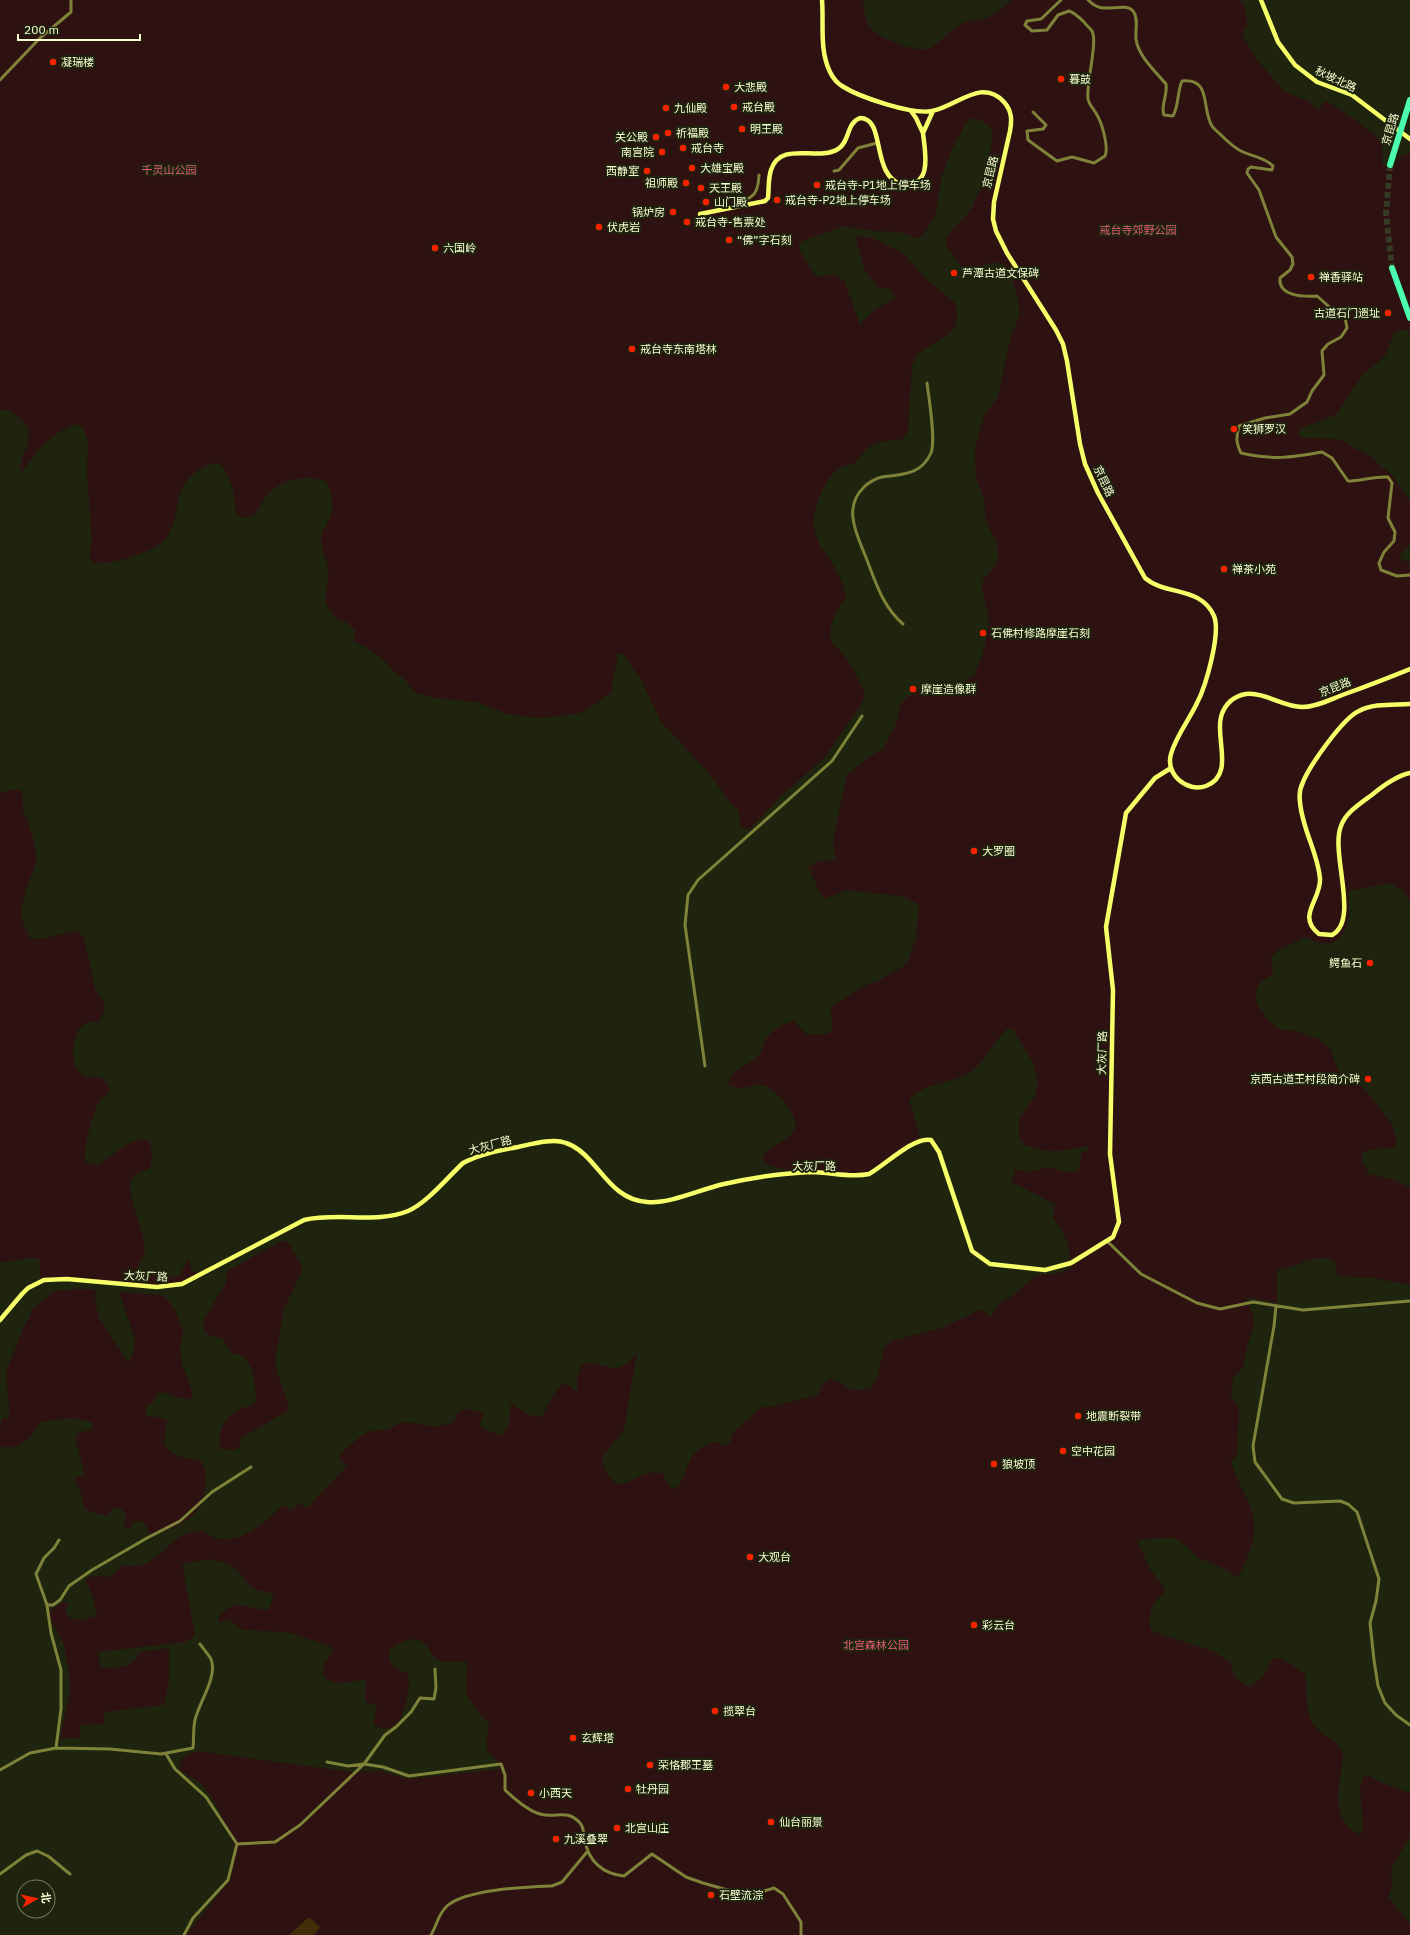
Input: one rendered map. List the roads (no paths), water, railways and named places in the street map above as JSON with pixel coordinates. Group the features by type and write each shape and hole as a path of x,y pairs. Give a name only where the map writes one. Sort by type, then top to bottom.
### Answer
{"highway":[{"name":"京昆路","path":"1390,165 1410,100"},
{"path":"1392,268 1410,318"}],"street":[{"path":"0,80 40,38 71,12 71,0"},
{"name":"京昆路","path":"822,0 823,45 828,66 833,78 849,89 911,111 933,111 978,92 992,93 1007,105 1011,124 995,192 992,210 994,226 1007,253 1056,330 1063,344 1080,444 1088,473 1145,578 1159,587 1196,596 1206,604 1214,615 1217,633 1203,690 1171,754 1171,768 1178,779 1188,786 1206,786 1219,774 1222,761 1220,729 1222,711 1227,704 1239,696 1252,694 1290,706 1310,706 1410,669"},
{"path":"1033,112 1046,126 1046,128 1027,131 1028,140 1052,159 1061,161 1072,157 1094,163 1105,156 1107,149 1105,141 1098,117 1089,103 1088,97 1090,63 1094,45 1092,32 1078,16 1069,11 1058,15 1047,30 1032,30 1025,25 1027,21 1041,19 1061,0"},
{"path":"1088,0 1102,8 1128,8 1133,11 1136,16 1138,46 1154,73 1166,84 1166,96 1162,110 1164,115 1173,116 1176,112 1178,89 1182,81 1192,80 1199,84 1203,93 1212,127 1233,147 1266,159 1273,166 1272,170 1250,167 1247,173 1259,190 1276,237 1292,257 1293,264 1290,270 1280,278 1279,282 1283,290 1301,297 1316,296 1334,312 1345,317 1347,328 1342,337 1328,344 1322,351 1324,375 1312,391 1307,402 1290,414 1266,418 1239,426 1236,436 1237,446 1241,452 1263,458 1287,458 1322,452 1332,458 1348,481 1361,481 1378,476 1388,477 1392,483 1388,518 1395,532 1394,541 1384,552 1379,563 1381,570 1397,576 1410,575"},
{"name":"秋坡北路","path":"1261,0 1278,42 1288,57 1299,68 1317,82 1352,95 1410,139"},
{"path":"700,214 733,206 762,202 768,198 771,170 782,157 794,153 828,153 838,149 845,141 852,123 857,119 863,118 870,121 874,128 882,161 887,173 896,182 904,186 920,180 926,168 923,133 911,111"},
{"path":"923,133 933,111"},
{"path":"834,171 838,170 858,148 877,143"},
{"path":"733,206 756,194 759,175"},
{"path":"903,624 880,595 855,529 852,505 858,493 867,484 880,478 914,472 923,466 931,452 933,442 927,383"},
{"path":"1410,704 1370,707 1358,711 1338,731 1303,780 1299,796 1300,809 1320,879 1319,891 1309,915 1309,921 1319,934 1332,935 1340,928 1343,922 1344,903 1338,842 1341,826 1345,818 1357,805 1391,781 1410,773"},
{"path":"705,1066 685,925 688,895 698,880 832,761 862,716"},
{"name":"大灰厂路","path":"0,1320 28,1288 44,1280 67,1279 157,1287 182,1284 304,1220 313,1218 391,1215 407,1211 422,1202 463,1163 471,1158 515,1147 558,1142 565,1142 580,1152 616,1190 637,1201 649,1203 661,1202 724,1184 794,1173 812,1172 860,1176 869,1174 912,1144 925,1138 931,1140 939,1152 972,1252 990,1264 1045,1270 1071,1263 1113,1237 1119,1222 1110,1154 1113,990 1106,927 1126,813 1155,778 1171,768"},
{"path":"1107,1241 1141,1274 1197,1303 1220,1309 1254,1302 1303,1310 1410,1301"},
{"path":"1276,1306 1274,1326 1253,1446 1255,1462 1282,1499 1294,1503 1340,1501 1348,1504 1357,1512 1379,1580 1376,1601 1370,1623 1378,1686 1385,1703 1396,1715 1410,1725"},
{"path":"47,1605 53,1605 60,1600 70,1586 92,1570 180,1520 212,1492 251,1467"},
{"path":"56,1748 61,1708 61,1670 51,1634 47,1605 36,1574 44,1558 54,1548 59,1540"},
{"path":"0,1770 30,1753 56,1748 110,1749 166,1754 193,1748 195,1720 202,1697 210,1685 212,1667 210,1658 200,1644"},
{"path":"237,1844 275,1842 300,1825 364,1764 385,1735 401,1722 420,1698 434,1699 436,1688 435,1669"},
{"path":"166,1754 175,1768 206,1797 237,1844 228,1880 193,1918 184,1935"},
{"path":"327,1762 348,1766 364,1764 383,1766 409,1776 501,1764 505,1775 505,1790 518,1802 540,1814 570,1814 582,1824 587,1852 599,1867 613,1875 624,1876 652,1854 686,1877 703,1884 730,1891 754,1894 774,1888 783,1894 801,1922 801,1935"},
{"path":"0,1874 26,1855 37,1851 48,1856 70,1874"},
{"path":"431,1935 440,1914 448,1905 482,1893 552,1886 562,1882 587,1852"}],"tunnel":[{"path":"1390,165 1386,213 1392,268"}],"place":[{"name":"凝瑞楼","path":"53,62"},
{"name":"暮鼓","path":"1061,79"},
{"name":"大悲殿","path":"726,87"},
{"name":"戒台殿","path":"734,107"},
{"name":"九仙殿","path":"666,108"},
{"name":"明王殿","path":"742,129"},
{"name":"祈福殿","path":"668,133"},
{"name":"关公殿","path":"656,137"},
{"name":"戒台寺","path":"683,148"},
{"name":"南宫院","path":"662,152"},
{"name":"大雄宝殿","path":"692,168"},
{"name":"西静室","path":"647,171"},
{"name":"祖师殿","path":"686,183"},
{"name":"戒台寺-P1地上停车场","path":"817,185"},
{"name":"天王殿","path":"701,188"},
{"name":"戒台寺-P2地上停车场","path":"777,200"},
{"name":"山门殿","path":"706,202"},
{"name":"锅炉房","path":"673,212"},
{"name":"戒台寺-售票处","path":"687,222"},
{"name":"伏虎岩","path":"599,227"},
{"name":"“佛”字石刻","path":"729,240"},
{"name":"六国岭","path":"435,248"},
{"name":"芦潭古道文保碑","path":"954,273"},
{"name":"禅香驿站","path":"1311,277"},
{"name":"古道石门遗址","path":"1388,313"},
{"name":"戒台寺东南塔林","path":"632,349"},
{"name":"笑狮罗汉","path":"1234,429"},
{"name":"禅茶小苑","path":"1224,569"},
{"name":"石佛村修路摩崖石刻","path":"983,633"},
{"name":"摩崖造像群","path":"913,689"},
{"name":"大罗圈","path":"974,851"},
{"name":"鳄鱼石","path":"1370,963"},
{"name":"京西古道王村段简介碑","path":"1368,1079"},
{"name":"地震断裂带","path":"1078,1416"},
{"name":"空中花园","path":"1063,1451"},
{"name":"狼坡顶","path":"994,1464"},
{"name":"大观台","path":"750,1557"},
{"name":"彩云台","path":"974,1625"},
{"name":"揽翠台","path":"715,1711"},
{"name":"玄辉塔","path":"573,1738"},
{"name":"荣恪郡王墓","path":"650,1765"},
{"name":"牡丹园","path":"628,1789"},
{"name":"小西天","path":"531,1793"},
{"name":"仙台丽景","path":"771,1822"},
{"name":"北宫山庄","path":"617,1828"},
{"name":"九溪叠翠","path":"556,1839"},
{"name":"石壁流淙","path":"711,1895"}],"park label":[{"name":"千灵山公园","path":"169,170"},
{"name":"戒台寺郊野公园","path":"1138,230"},
{"name":"北宫森林公园","path":"876,1645"}]}
